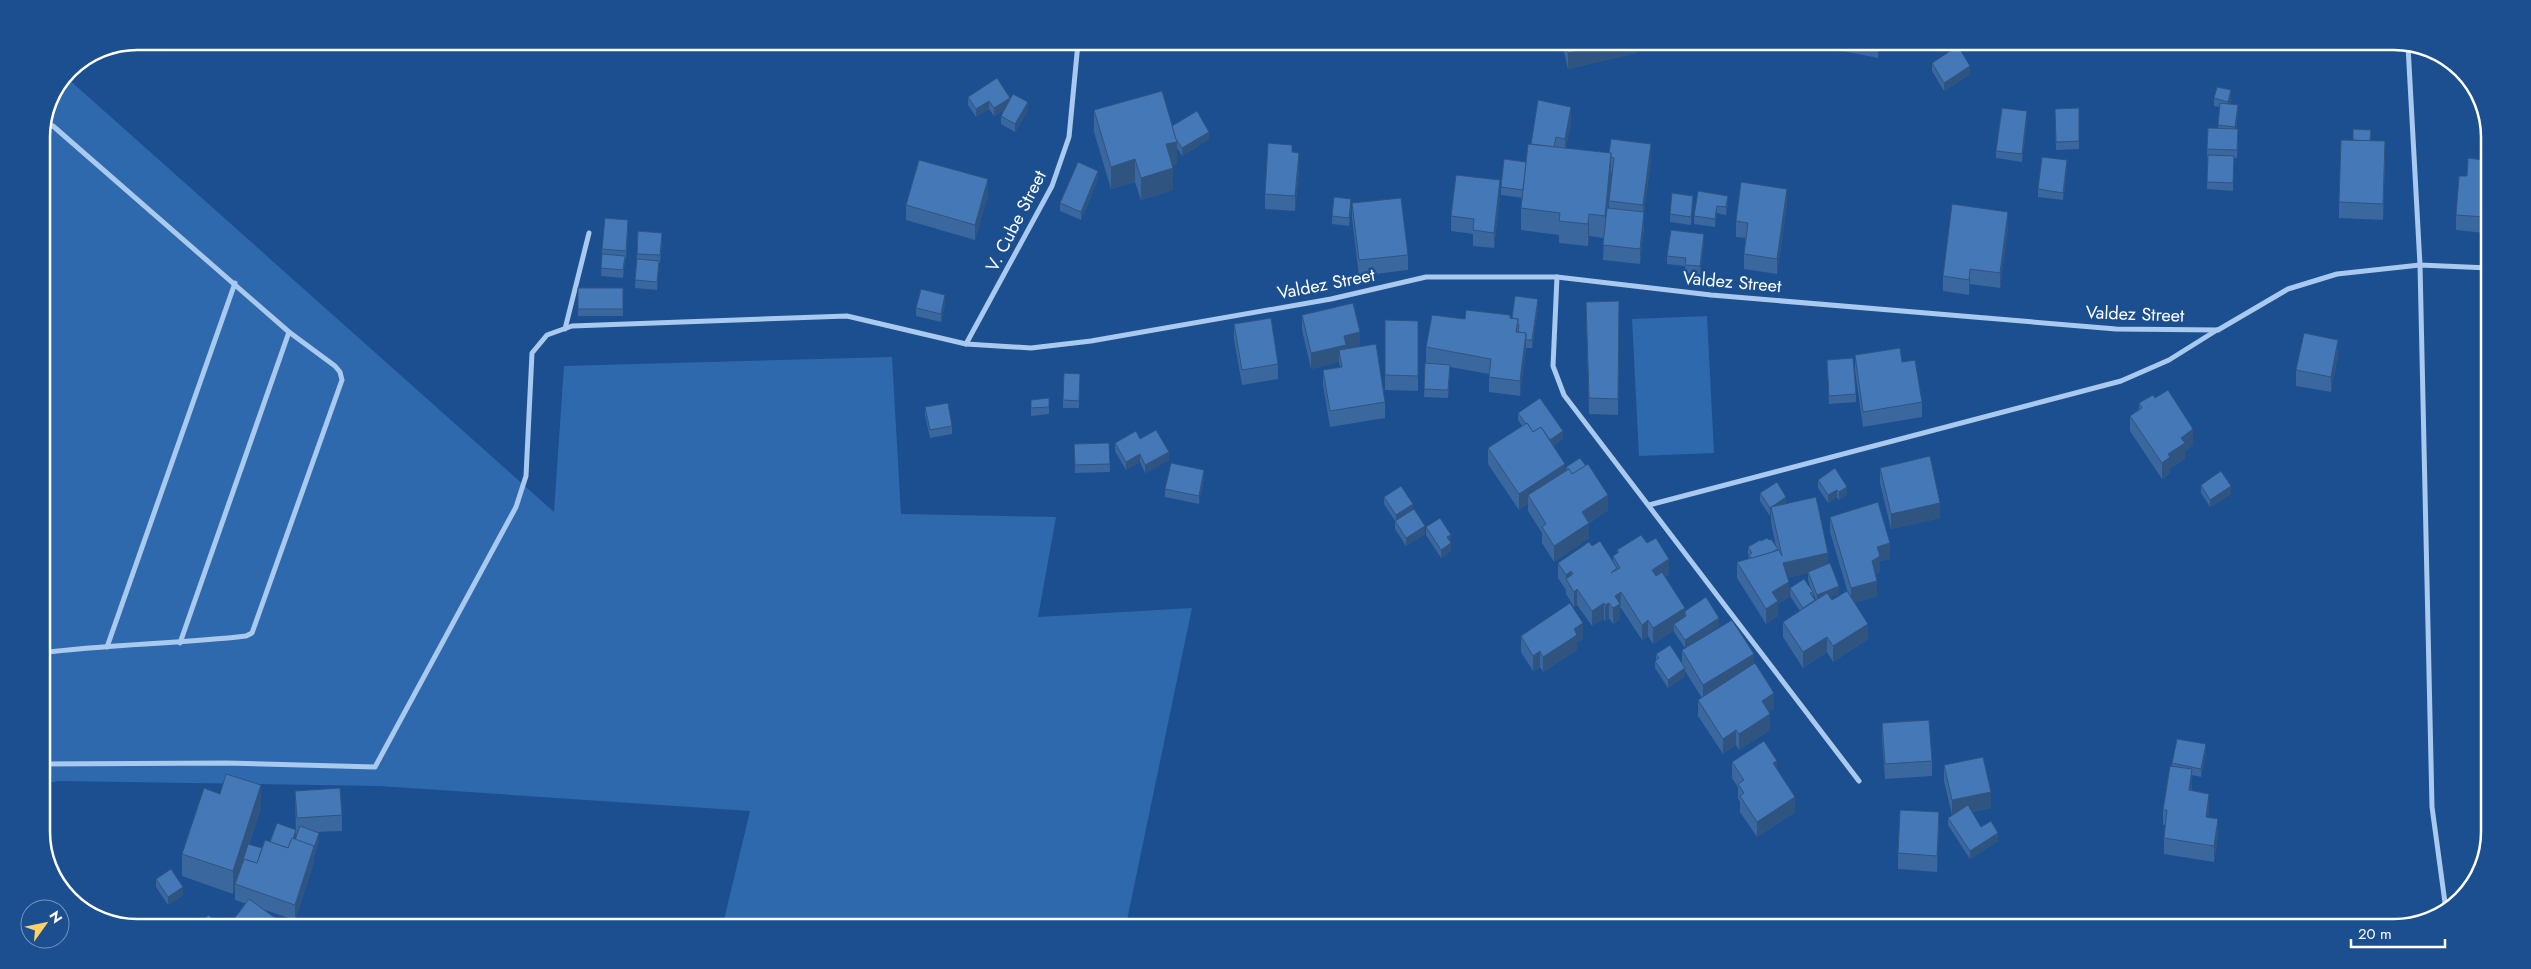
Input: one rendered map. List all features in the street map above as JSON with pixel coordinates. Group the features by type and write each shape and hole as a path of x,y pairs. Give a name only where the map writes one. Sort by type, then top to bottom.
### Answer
{"street":[{"name":"V. Cube Street","path":"966,344 1052,186 1069,137 1077,50"},
{"path":"2408,52 2420,265 2432,807 2445,902"},
{"path":"50,652 180,643 246,636 252,633 256,628 342,380 340,372 335,366 289,332 51,125"},
{"path":"565,329 590,233"},
{"path":"1649,504 2121,381 2170,360 2288,289 2337,274 2420,265 2481,268"},
{"name":"Valdez Street","path":"50,764 227,763 375,767 516,507 526,476 532,353 547,335 572,326 847,316 966,344 1031,348 1090,341 1331,299 1426,277 1557,278 1711,294 2116,329 2218,330"},
{"path":"1557,278 1553,366 1564,395 1859,781"},
{"path":"106,647 234,283"},
{"path":"180,643 289,332"}],"shaded area":[{"path":"71,81 554,512 564,366 892,357 901,514 1056,517 1038,617 1192,608 1127,919 724,919 750,811 379,786 59,781 50,782 50,137 52,120 57,104"},
{"path":"1707,316 1714,453 1639,456 1632,319"}],"building":[{"path":"1567,50 1582,50 1568,53"},
{"path":"1952,50 1960,50 1970,66 1944,83 1932,63"},
{"path":"997,78 1010,98 994,108 989,101 976,109 968,97"},
{"path":"2217,87 2231,90 2228,102 2214,98"},
{"path":"1162,91 1177,142 1166,144 1173,168 1141,178 1135,159 1111,167 1094,110"},
{"path":"1013,94 1028,102 1015,124 1001,116"},
{"path":"1538,100 1571,107 1565,139 1556,137 1554,147 1531,144"},
{"path":"2220,103 2238,105 2235,127 2218,125"},
{"path":"2002,108 2027,111 2022,154 1996,151"},
{"path":"2079,108 2079,141 2056,142 2055,109"},
{"path":"1197,111 1209,132 1182,148 1176,139 1172,126"},
{"path":"2208,128 2238,129 2237,150 2207,149"},
{"path":"2353,129 2371,130 2370,141 2353,140"},
{"path":"1611,139 1651,144 1643,205 1609,201 1614,158 1609,153"},
{"path":"2341,140 2385,141 2383,204 2339,202"},
{"path":"1268,143 1292,145 1292,152 1299,153 1295,196 1265,194"},
{"path":"1528,144 1611,153 1605,216 1589,214 1588,224 1559,221 1560,213 1521,208"},
{"path":"2208,155 2234,156 2233,183 2207,182"},
{"path":"2042,157 2067,160 2063,193 2038,189"},
{"path":"2468,158 2481,160 2481,217 2456,215 2459,176 2467,176"},
{"path":"1504,159 1526,162 1523,190 1501,187"},
{"path":"919,160 988,179 975,225 906,205"},
{"path":"1078,162 1098,171 1081,212 1060,203"},
{"path":"1456,175 1500,180 1494,233 1473,230 1474,219 1451,216"},
{"path":"1741,182 1787,189 1777,259 1744,254 1748,223 1736,221"},
{"path":"1698,191 1728,196 1726,207 1717,206 1715,219 1694,216"},
{"path":"1672,193 1693,196 1691,217 1670,214"},
{"path":"1334,197 1351,199 1349,218 1332,216"},
{"path":"1401,198 1408,255 1359,260 1352,203"},
{"path":"1952,204 2008,212 2000,273 1970,269 1969,280 1943,276"},
{"path":"1607,208 1644,212 1640,249 1603,245"},
{"path":"605,218 628,220 626,251 602,249"},
{"path":"1671,230 1704,234 1700,266 1685,265 1686,258 1667,256"},
{"path":"638,231 662,233 660,255 637,254"},
{"path":"602,254 625,256 623,270 601,268"},
{"path":"637,259 659,261 657,282 635,280"},
{"path":"578,288 623,288 623,309 578,309"},
{"path":"921,289 945,295 941,314 916,308"},
{"path":"1515,296 1538,299 1532,340 1526,340 1526,333 1518,332 1518,319 1512,318"},
{"path":"1619,301 1618,399 1589,398 1586,302"},
{"path":"1353,303 1360,332 1344,336 1346,345 1311,353 1302,315"},
{"path":"1466,310 1510,315 1510,318 1518,319 1516,332 1526,333 1520,381 1489,377 1491,359 1426,347 1432,315 1465,319"},
{"path":"1271,318 1278,364 1242,370 1234,324"},
{"path":"1385,320 1418,321 1418,376 1385,375"},
{"path":"2304,333 2338,340 2331,377 2296,370"},
{"path":"1376,344 1385,402 1330,411 1323,370 1342,367 1339,350"},
{"path":"1900,348 1902,362 1915,360 1922,402 1863,412 1855,355"},
{"path":"1853,358 1856,394 1829,396 1827,360"},
{"path":"1425,363 1450,365 1448,390 1424,389"},
{"path":"1064,373 1080,374 1079,401 1063,400"},
{"path":"2168,390 2193,429 2181,438 2185,443 2168,454 2170,457 2162,463 2130,416 2142,408 2139,403 2153,395 2155,398"},
{"path":"1049,398 1049,407 1031,408 1031,400"},
{"path":"1540,398 1563,431 1550,440 1541,427 1533,432 1518,413"},
{"path":"948,403 952,426 930,430 925,407"},
{"path":"1527,423 1533,432 1541,427 1565,464 1519,494 1488,448"},
{"path":"1156,430 1169,452 1145,465 1140,454 1126,462 1115,443 1136,431 1140,439"},
{"path":"1109,443 1110,464 1075,465 1074,444"},
{"path":"1930,456 1940,503 1891,514 1880,468"},
{"path":"1580,458 1586,466 1572,474 1566,467"},
{"path":"1171,463 1204,470 1199,496 1165,489"},
{"path":"1588,464 1608,495 1582,512 1589,523 1554,546 1542,527 1546,524 1528,495 1569,469 1572,474"},
{"path":"1835,468 1847,487 1839,492 1837,490 1828,495 1818,480"},
{"path":"2221,471 2231,486 2210,500 2201,485"},
{"path":"1777,482 1786,497 1770,508 1760,493"},
{"path":"1401,486 1413,504 1396,515 1384,497"},
{"path":"1816,497 1828,553 1783,563 1789,582 1772,592 1778,601 1766,609 1737,562 1779,550 1782,556 1771,507"},
{"path":"1878,502 1890,543 1877,547 1880,556 1872,561 1877,581 1851,588 1830,517"},
{"path":"1414,509 1425,526 1406,538 1395,521"},
{"path":"1440,518 1451,535 1447,537 1451,543 1441,550 1426,527"},
{"path":"1641,535 1647,543 1656,538 1669,559 1652,570 1656,576 1662,572 1685,608 1653,628 1648,620 1642,625 1621,592 1615,596 1620,604 1613,608 1609,603 1605,605 1604,603 1592,611 1577,589 1574,592 1566,579 1573,574 1571,571 1566,575 1558,563 1589,542 1592,546 1600,541 1617,568 1611,573 1620,568 1613,556 1619,552 1617,550"},
{"path":"1767,538 1771,539 1778,549 1752,558 1749,555 1752,553 1748,547"},
{"path":"1830,563 1839,586 1817,595 1808,572"},
{"path":"1804,579 1813,592 1810,593 1815,600 1803,608 1790,588"},
{"path":"1847,591 1868,624 1833,646 1827,637 1803,652 1783,622 1827,593 1832,600"},
{"path":"1706,597 1719,618 1685,640 1674,624 1686,616 1685,611"},
{"path":"1570,603 1583,623 1574,629 1577,635 1543,657 1540,651 1533,656 1521,636"},
{"path":"1732,620 1754,654 1703,685 1682,650"},
{"path":"1670,645 1685,668 1668,680 1655,661 1659,658 1656,654"},
{"path":"1755,663 1774,693 1762,701 1770,714 1739,734 1736,730 1723,739 1698,700"},
{"path":"1929,720 1932,761 1885,764 1882,723"},
{"path":"2177,739 2206,744 2201,769 2172,763"},
{"path":"1764,741 1777,761 1773,763 1795,797 1757,822 1740,796 1744,793 1738,784 1744,780 1732,762"},
{"path":"1983,757 1991,792 1952,800 1944,765"},
{"path":"2170,766 2192,769 2189,790 2209,794 2206,817 2218,819 2214,846 2164,838 2167,810 2163,810"},
{"path":"226,774 261,785 233,871 182,854 204,788 220,794"},
{"path":"340,788 342,815 297,818 295,791"},
{"path":"1968,805 1981,827 1991,821 1998,833 1970,851 1948,818"},
{"path":"1900,810 1939,812 1937,856 1898,853"},
{"path":"277,823 296,830 288,848 270,842"},
{"path":"300,826 319,833 314,848 314,846 295,840"},
{"path":"292,838 314,846 295,905 235,884 244,859 257,863 265,840 288,848"},
{"path":"248,844 262,848 257,863 244,859 242,864"},
{"path":"171,869 183,887 168,897 156,879"},
{"path":"249,899 276,919 234,919"},
{"path":"209,915 212,919 203,919"}]}
